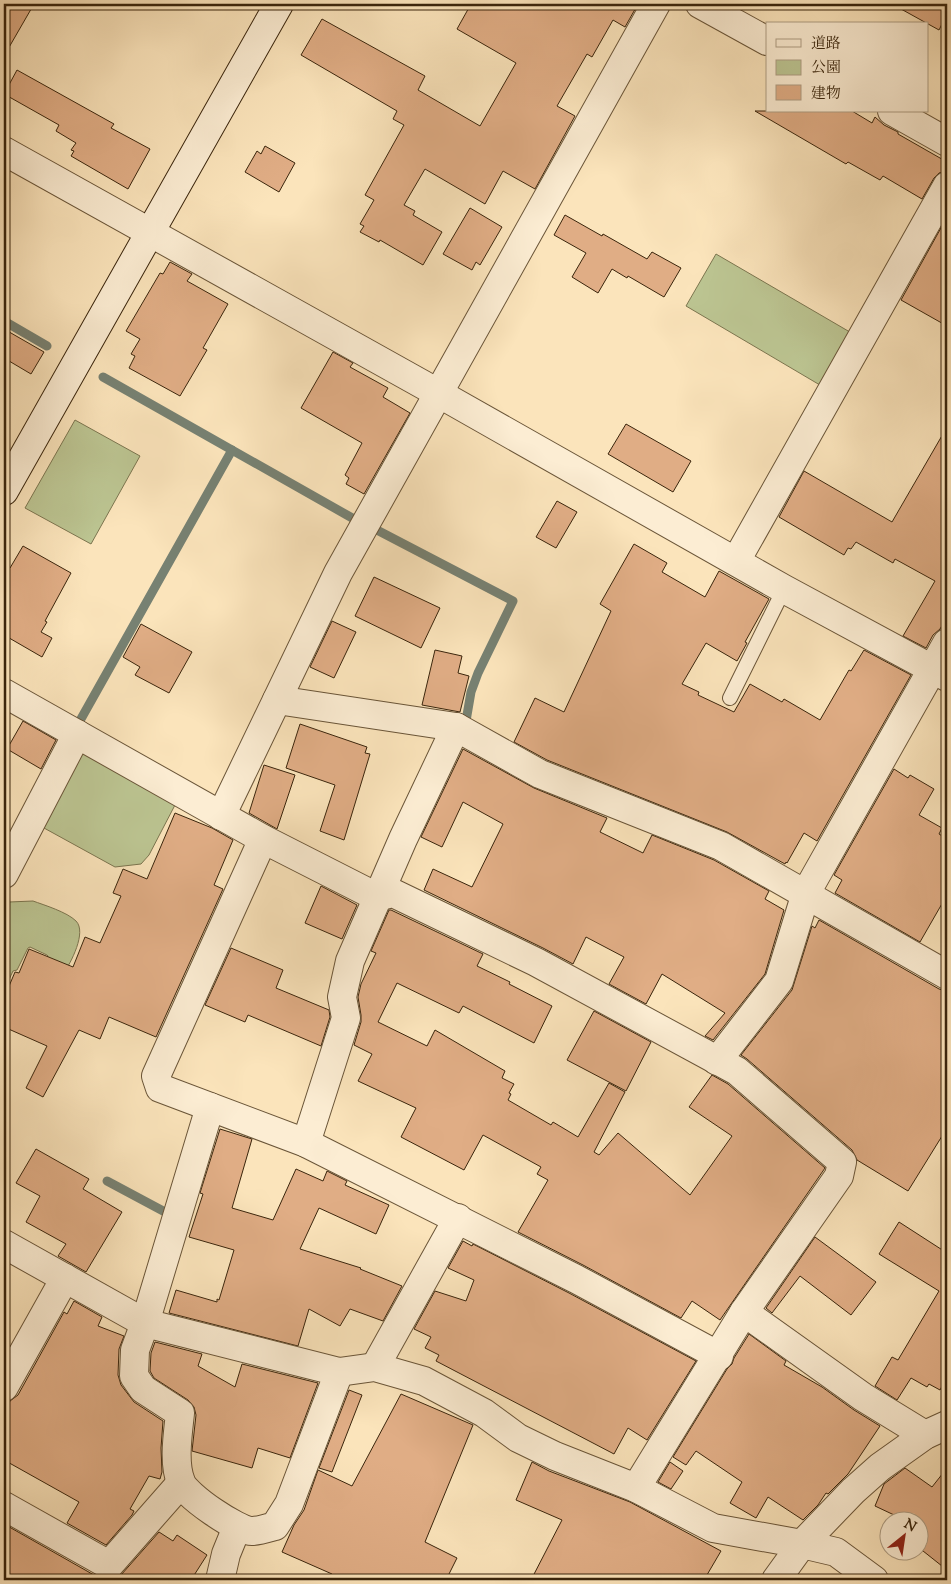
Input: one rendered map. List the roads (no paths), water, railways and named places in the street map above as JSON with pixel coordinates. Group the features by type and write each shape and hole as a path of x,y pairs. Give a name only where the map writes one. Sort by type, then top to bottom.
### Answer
{"street":[{"path":"4,491 279,4"},
{"path":"222,816 338,573 656,4"},
{"path":"700,4 766,40"},
{"path":"894,112 947,142"},
{"path":"4,151 784,589 940,673"},
{"path":"736,561 947,186"},
{"path":"717,1061 779,981 806,893 940,673 947,642"},
{"path":"4,693 263,840 377,897 393,893 536,962 736,1071 842,1162 839,1176 744,1312 719,1356 636,1488"},
{"path":"277,700 456,727 540,774 721,846 947,975"},
{"path":"306,1143 346,1018 342,997 350,961 411,821 456,727"},
{"path":"4,874 77,734"},
{"path":"263,840 156,1076 160,1088 306,1143 458,1218 719,1356"},
{"path":"210,1106 145,1323 135,1350 134,1376 143,1389 180,1413 177,1461 181,1483 192,1495 237,1527 252,1531 275,1526 289,1504 339,1372"},
{"path":"375,1367 458,1218"},
{"path":"4,1244 145,1323 339,1372 375,1367 424,1381 484,1413 518,1438 555,1456 636,1488 713,1528 836,1552 874,1580"},
{"path":"4,1387 65,1278"},
{"path":"744,1312 863,1397 939,1425"},
{"path":"776,1580 802,1544 853,1491 880,1467 939,1425"},
{"path":"4,1506 109,1565 181,1483"},
{"path":"220,1580 226,1554 237,1527"}],"lane":[{"path":"730,698 784,589"}],"waterway":[{"path":"4,321 47,346"},
{"path":"103,377 354,519"},
{"path":"77,726 232,450"},
{"path":"375,529 513,601 478,673 471,692 466,721"},
{"path":"107,1181 165,1212"}]}
